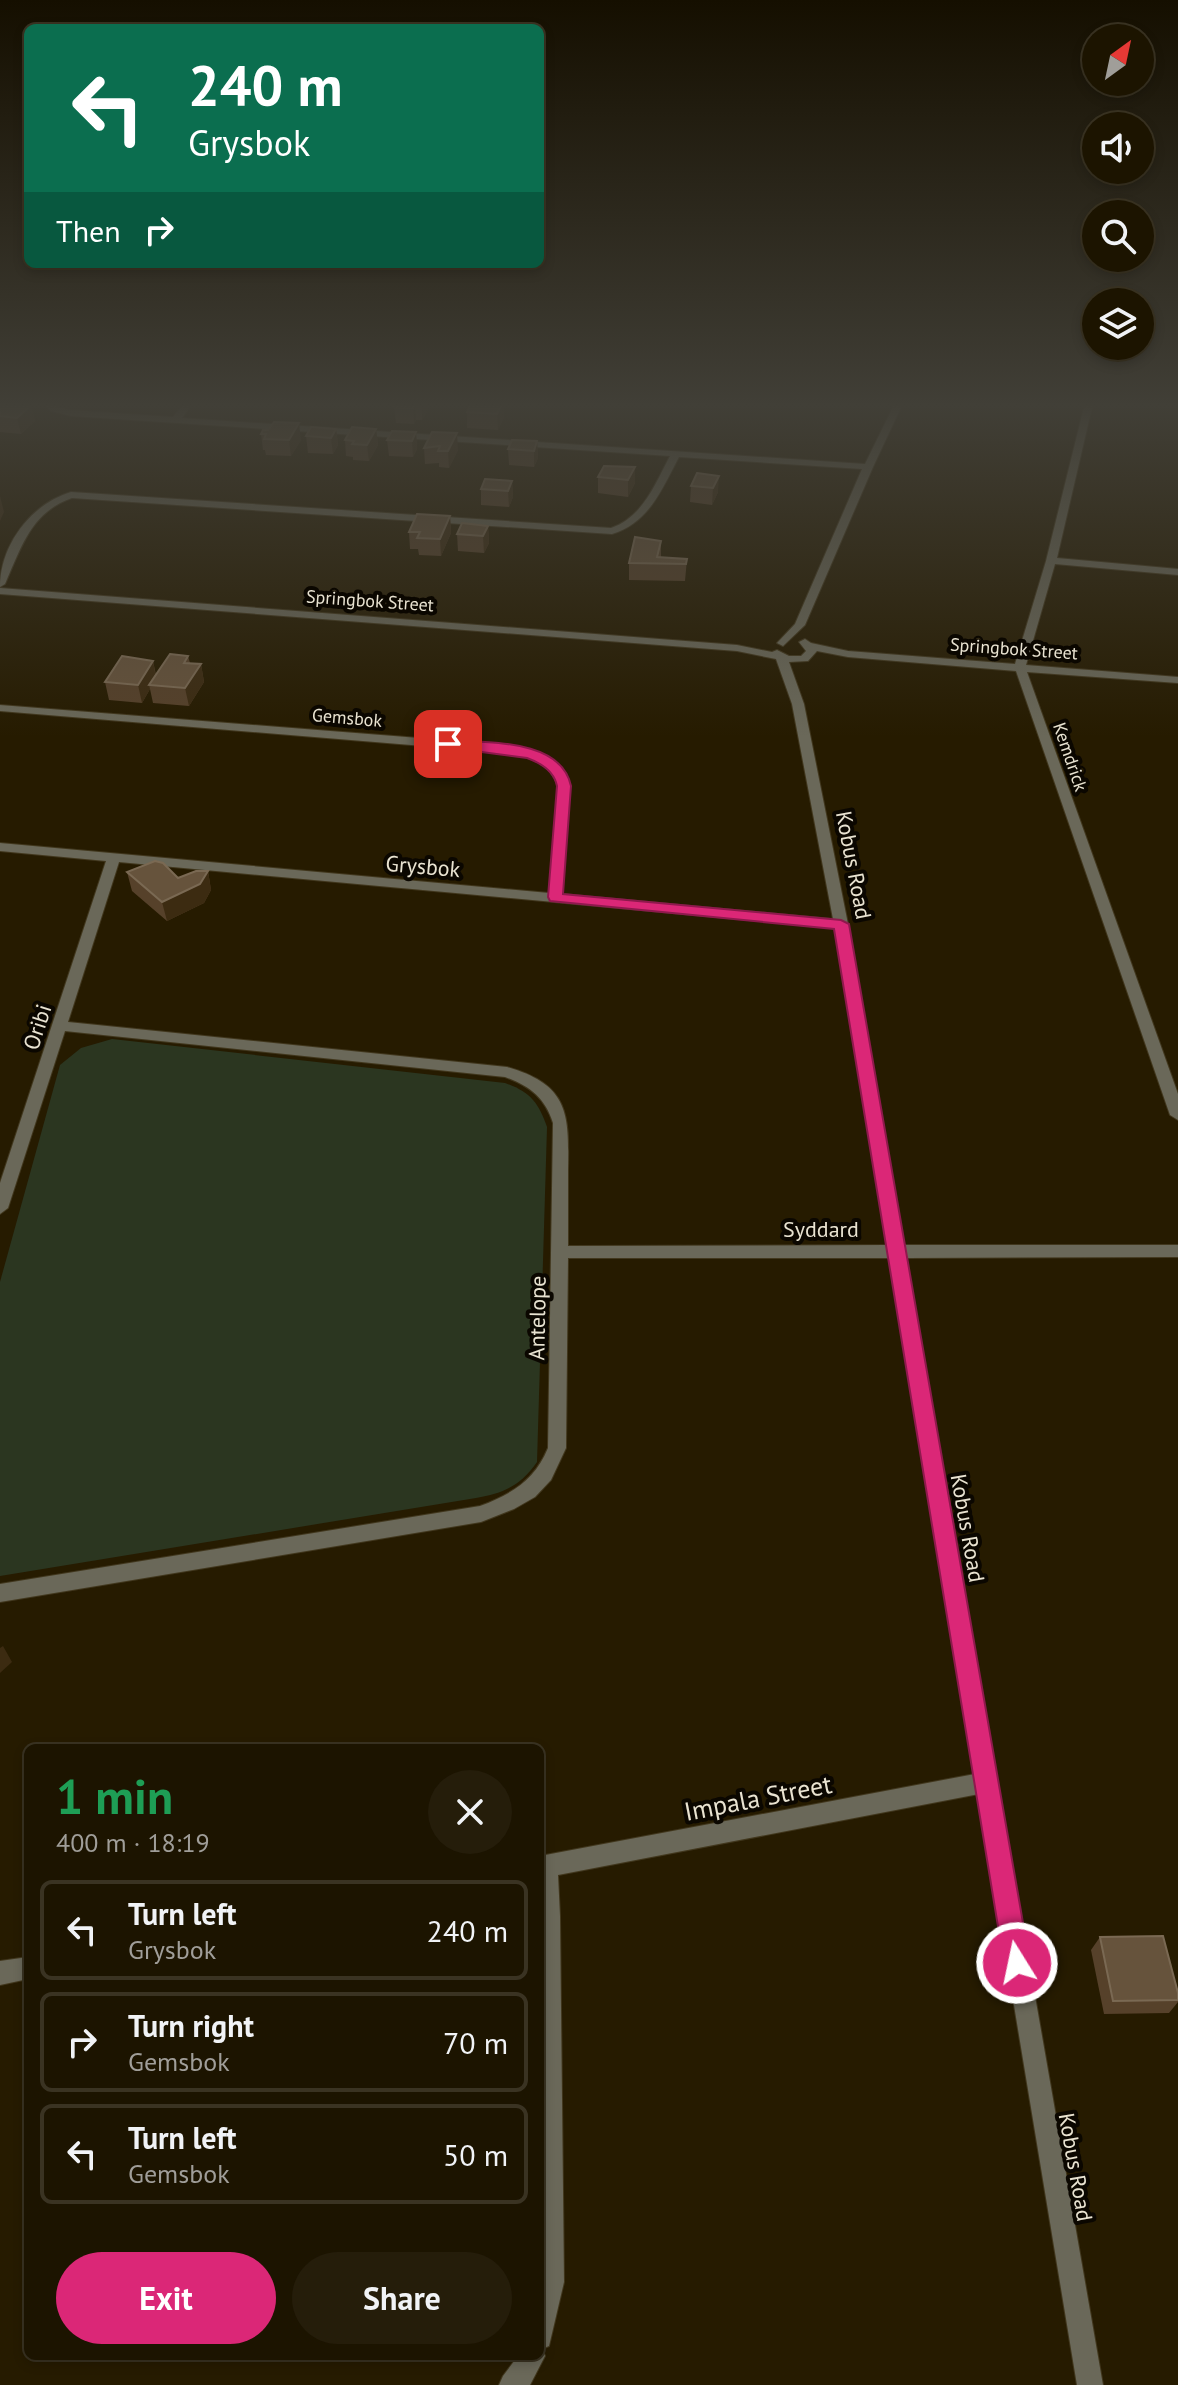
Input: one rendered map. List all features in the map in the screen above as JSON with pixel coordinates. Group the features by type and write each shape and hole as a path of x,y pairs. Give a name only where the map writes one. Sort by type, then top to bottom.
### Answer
{"street":[{"path":"0,584 34,514"},
{"path":"361,514 612,531 625,527 640,514"},
{"path":"781,648 800,625 848,514"},
{"path":"1020,667 1062,514"},
{"path":"1051,561 1178,572"},
{"name":"Springbok Street","path":"0,591 737,648 781,648"},
{"path":"792,681 806,652 800,625"},
{"path":"781,648 806,652"},
{"path":"781,648 806,652"},
{"name":"Kobus Road","path":"781,648 792,681 841,924 1090,2385"},
{"name":"Springbok Street","path":"806,652 1178,680"},
{"name":"Kemdrick","path":"1020,667 1178,1115"},
{"name":"Gemsbok","path":"0,708 508,749 532,755 554,766 562,775 564,786 555,897"},
{"name":"Grysbok","path":"0,847 841,924"},
{"name":"Oribi","path":"0,1208 113,859"},
{"name":"Antelope","path":"0,1593 481,1514 515,1501 542,1481 557,1448 561,1123 553,1099 545,1090 521,1077 483,1070 61,1026"},
{"name":"Syddard","path":"560,1252 1178,1251"},
{"name":"Impala Street","path":"544,1867 986,1782"},
{"path":"544,1875 549,1916 551,2282 544,2317"},
{"path":"0,1973 24,1969"},
{"path":"512,2385 530,2360"}],"green space":[{"path":"112,1039 505,1083 532,1099 547,1127 537,1462 518,1483 495,1494 476,1498 0,1576 0,1282 60,1065 81,1048"}],"building":[{"path":"417,514 450,516 440,539 417,538 420,532 409,532"},
{"path":"462,523 488,526 483,536 457,534"},
{"path":"635,537 661,541 657,557 687,559 686,564 629,563"},
{"path":"170,654 188,656 184,663 201,664 185,688 149,685"},
{"path":"122,656 153,661 138,685 105,682"},
{"path":"155,861 163,863 178,878 196,871 208,871 200,884 162,902 127,872"},
{"path":"1163,1936 1178,2000 1113,2001 1100,1937"}],"route":[{"path":"448,744 508,749 532,755 554,766 562,775 564,786 555,897 841,924 1017,1963"}]}
